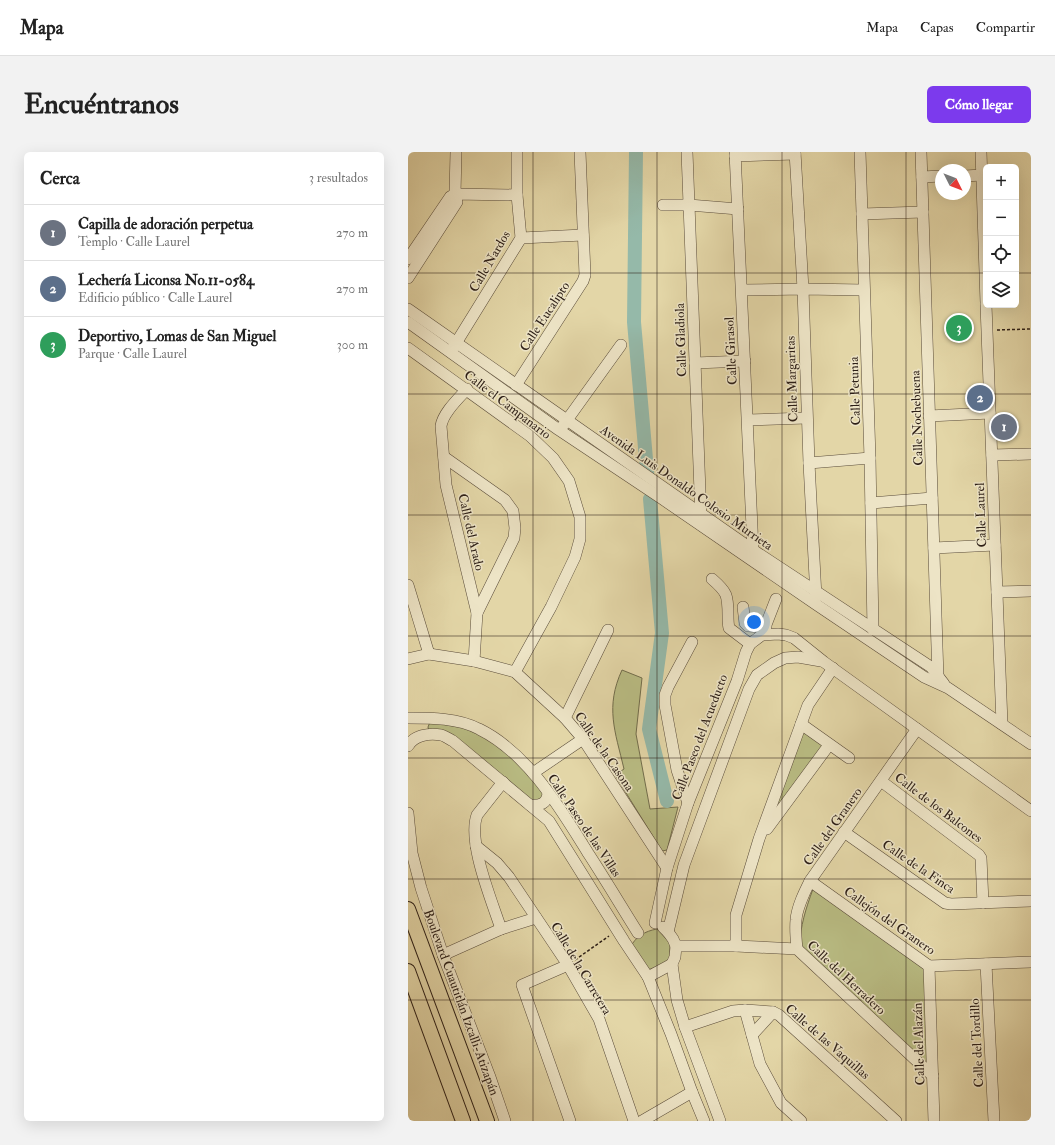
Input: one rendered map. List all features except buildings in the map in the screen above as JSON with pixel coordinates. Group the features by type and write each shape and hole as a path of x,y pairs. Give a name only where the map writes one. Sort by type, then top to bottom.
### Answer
{"main road":[{"name":"Boulevard Cuautitlán Izcalli-Atizapán","path":"408,909 487,1121"},
{"path":"408,971 411,987 463,1121"}],"street":[{"path":"408,278 457,202 455,194 456,152"},
{"name":"Calle Nardos","path":"453,348 521,238 517,152"},
{"name":"Calle Eucalipto","path":"516,385 583,282 585,275 580,152"},
{"name":"Calle Gladiola","path":"687,152 701,527"},
{"name":"Calle Petunia","path":"860,152 874,630"},
{"name":"Calle Nochebuena","path":"921,152 932,498 941,683"},
{"name":"Calle Laurel","path":"981,152 985,272"},
{"path":"735,154 795,153"},
{"name":"Calle Margaritas","path":"795,153 802,289 808,463 817,605"},
{"name":"Calle Girasol","path":"735,154 753,550"},
{"path":"971,176 982,175"},
{"path":"922,177 935,176"},
{"path":"408,260 450,197 455,194 518,195"},
{"path":"663,206 689,205 738,208"},
{"path":"862,214 923,212"},
{"path":"521,238 583,235"},
{"path":"742,290 864,290"},
{"name":"Calle Laurel","path":"986,308 1002,724"},
{"name":"Avenida Luis Donaldo Colosio Murrieta","path":"408,309 453,348 559,430 924,677 941,683 1030,742"},
{"name":"Avenida Luis Donaldo Colosio Murrieta","path":"408,322 516,385 700,514 931,667 941,683"},
{"path":"559,430 621,345"},
{"name":"Calle el Campanario","path":"408,348 530,436 553,458 569,481 580,517 580,539 575,557 551,607 515,672"},
{"path":"695,363 745,361"},
{"name":"Calle del Arado","path":"466,389 442,421 441,426 446,485 477,613 474,661"},
{"path":"930,416 990,413"},
{"path":"748,420 806,418"},
{"path":"992,455 1031,454"},
{"name":"Calle del Arado","path":"444,457 505,500 513,511 515,528 514,538 477,613"},
{"path":"808,463 870,458"},
{"path":"661,498 665,488"},
{"path":"871,503 932,498"},
{"path":"934,548 995,545"},
{"path":"712,579 721,586 726,593 728,599 729,628 748,648"},
{"path":"408,584 429,654"},
{"path":"997,592 1031,592"},
{"path":"757,675 754,673 746,660 748,648 764,631 776,599"},
{"path":"743,607 744,623 746,625 794,638 828,665 1031,811"},
{"path":"565,718 608,630"},
{"path":"688,803 677,770 665,705 665,695 692,642"},
{"name":"Calle Paseo del Acueducto","path":"655,923 667,868 688,803 748,648"},
{"name":"Calle de la Casona","path":"408,659 429,654 474,661 515,672 565,718 583,739 667,868"},
{"path":"668,932 684,865 748,690 757,675 774,663 785,658 798,657 828,665"},
{"path":"736,946 736,915 759,839 808,705 828,665"},
{"name":"Calle Paseo de las Villas","path":"408,718 454,720 479,728 507,746 533,773 562,811 638,933"},
{"path":"428,718 425,727 428,734"},
{"path":"801,724 850,758"},
{"name":"Calle del Granero","path":"797,949 796,919 801,900 810,881 916,729"},
{"path":"408,746 418,737 428,734 441,736 453,741 549,821 648,977 704,1121"},
{"path":"533,773 583,739"},
{"path":"759,839 829,744"},
{"name":"Calle de los Balcones","path":"881,781 979,855 981,858 983,903"},
{"path":"501,929 482,872 476,846 475,821 477,815 503,782"},
{"path":"530,805 538,806 544,803 547,800 548,793"},
{"name":"Boulevard Cuautitlán Izcalli-Atizapán","path":"408,813 412,853 421,888 442,955 490,1077 505,1121"},
{"name":"Calle de la Finca","path":"844,832 946,903 1031,901"},
{"name":"Calle de la Carretera","path":"476,846 497,863 509,877 568,965 599,1019 634,1121"},
{"path":"408,863 412,853"},
{"name":"Callejón del Granero","path":"810,881 929,966 1031,962"},
{"path":"442,955 501,929 536,918"},
{"path":"624,941 655,923 662,926 673,938 676,946 675,957 672,964 677,1000 685,1027 720,1121"},
{"name":"Calle del Herradero","path":"676,946 736,946 797,949 933,1076"},
{"path":"648,977 672,964"},
{"name":"Calle del Tordillo","path":"986,964 994,1121"},
{"path":"568,965 522,985 570,1121"},
{"name":"Calle del Alazán","path":"929,966 934,1121"},
{"path":"744,1010 760,1064 781,1103 801,1121"},
{"name":"Calle de las Vaquillas","path":"685,1027 733,1011 744,1010 773,1012 779,1015 896,1121"},
{"path":"752,1035 773,1012"},
{"path":"642,1121 692,1092"}],"path":[{"path":"987,330 1031,329"},
{"path":"577,958 617,930"}],"green space":[{"path":"622,670 642,678 636,734 650,809 678,807 667,850 662,851 615,775 624,769 613,719 614,696"},
{"path":"430,722 478,730 509,751 544,791 541,801 531,803 457,741 429,732 428,727"},
{"path":"802,727 827,745 765,829"},
{"path":"813,889 925,968 929,1065 799,948 804,918"},
{"path":"657,929 670,943 670,961 646,971 630,948 641,935 648,931"}],"waterway":[{"path":"636,152 634,322 648,482"},
{"path":"650,499 662,633 649,729 667,801"}],"place":[{"name":"Deportivo, Lomas de San Miguel","path":"959,328"},
{"name":"Lechería Liconsa No.11-0584","path":"980,398"},
{"name":"Capilla de adoración perpetua","path":"1004,427"}]}
